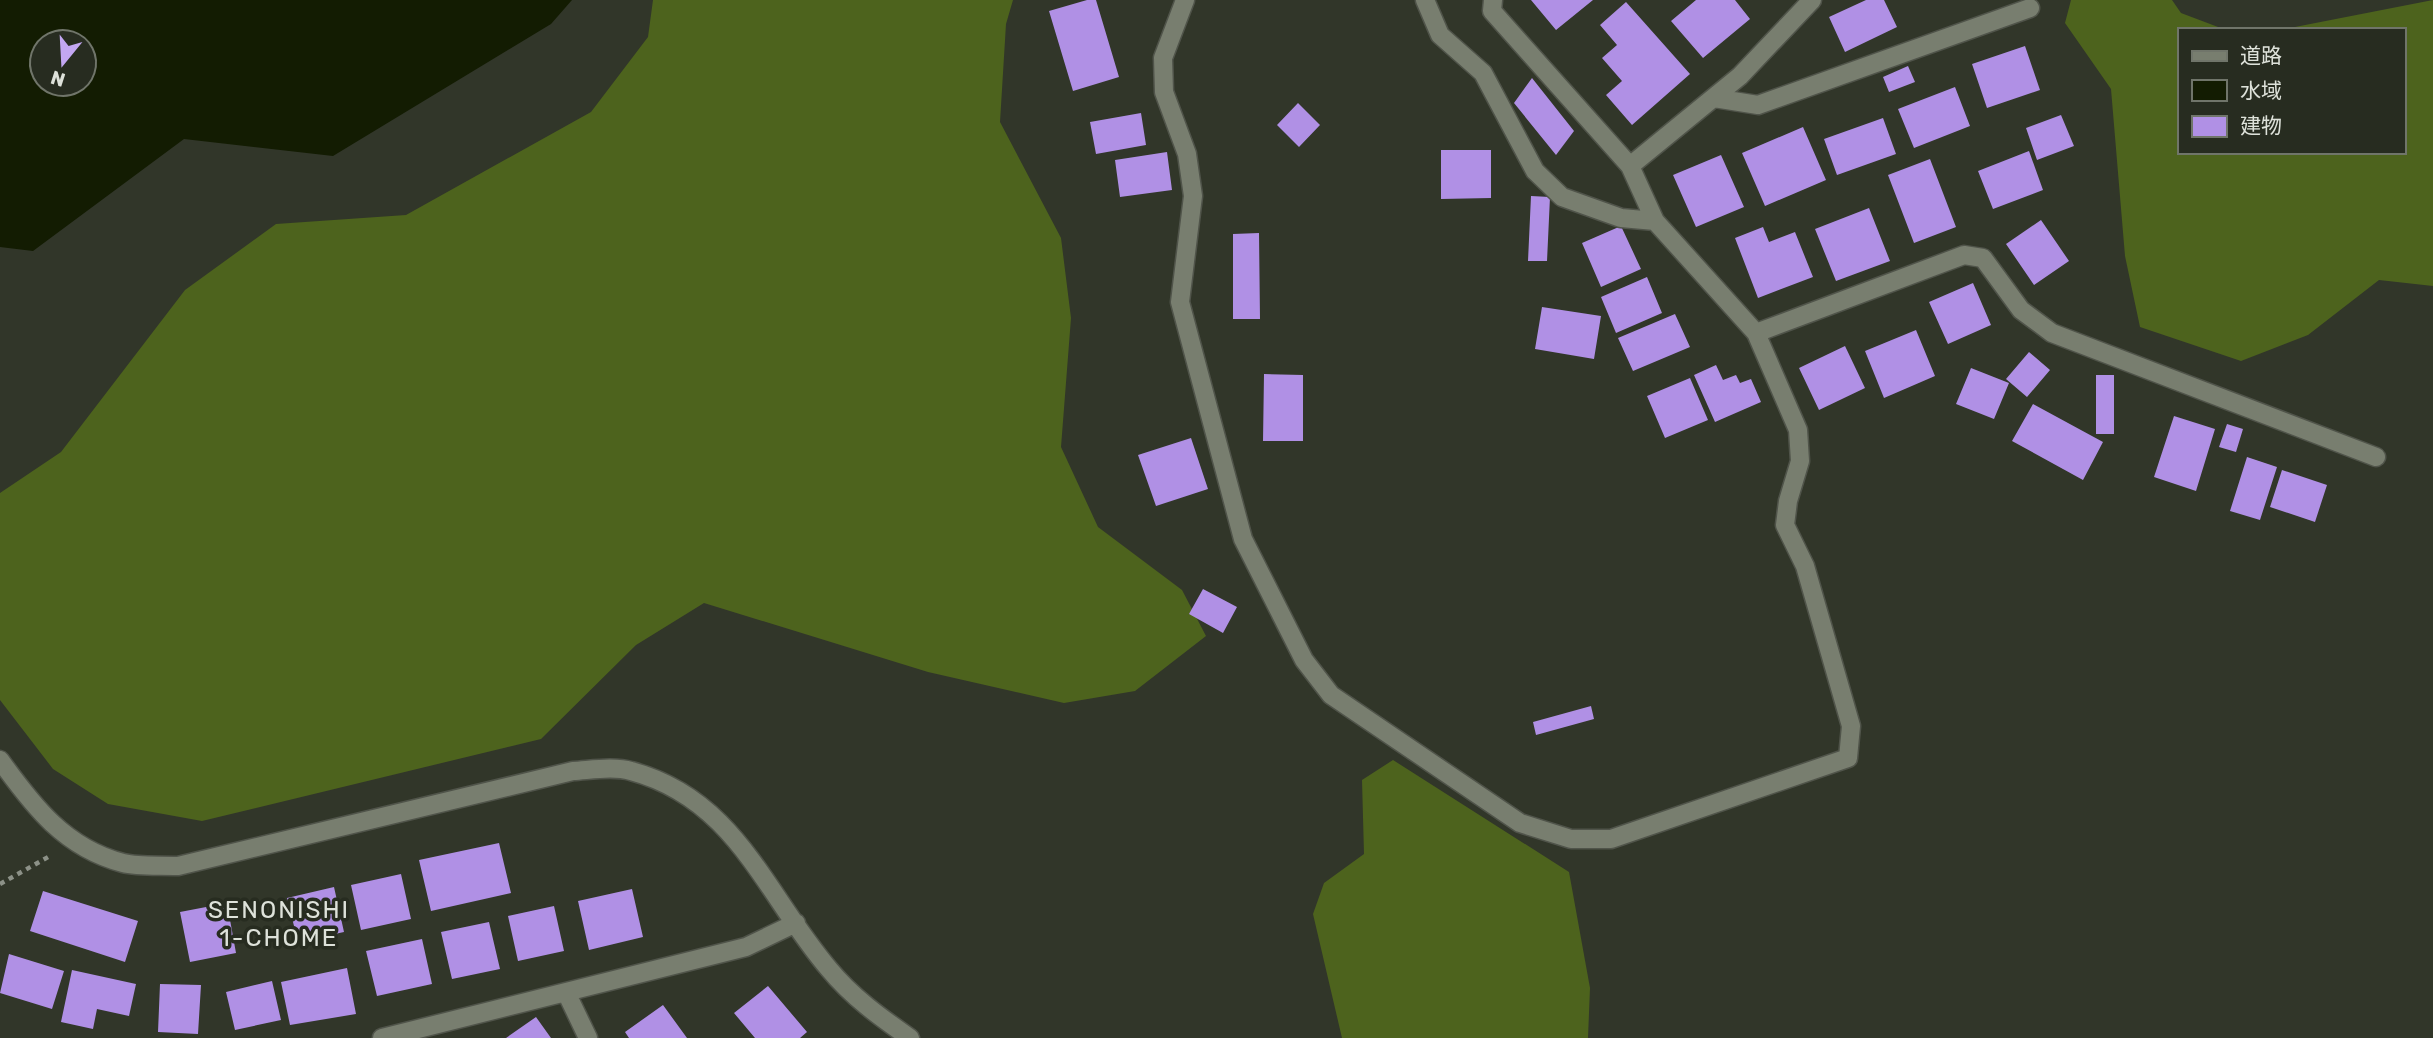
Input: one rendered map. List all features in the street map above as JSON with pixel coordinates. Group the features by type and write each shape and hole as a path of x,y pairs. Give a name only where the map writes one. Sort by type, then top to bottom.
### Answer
{"street":[{"path":"1185,0 1163,58 1164,92 1186,154 1193,196 1182,261 1180,302 1242,538 1304,660 1331,695 1520,823 1572,839 1611,839 1848,758 1851,726 1805,566 1785,526 1788,501 1800,461 1798,430 1756,333 1655,221 1630,166 1492,11 1493,0"},
{"path":"1424,0 1440,35 1483,73 1535,171 1562,197 1621,218 1655,221"},
{"path":"1630,166 1740,76 1812,0"},
{"path":"1714,98 1758,105 2030,8"},
{"path":"1756,333 1964,255 1983,258 2021,310 2052,333 2376,457"},
{"path":"0,760 34,807 71,842 124,863 178,866 573,771 629,770 679,788 724,824 829,969 869,1010 910,1038"},
{"path":"383,1038 746,947 796,923"},
{"path":"566,992 588,1038"}],"path":[{"path":"0,884 71,842"}],"green space":[{"path":"653,0 1013,0 1006,24 1000,122 1061,238 1071,318 1061,447 1098,527 1182,590 1206,636 1135,691 1064,703 928,672 704,603 636,645 541,739 202,821 108,804 53,769 0,700 0,493 61,452 185,290 276,224 406,215 591,112 648,37"},
{"path":"2071,0 2172,0 2181,13 2221,28 2178,28 2178,154 2405,154 2405,28 2290,28 2433,0 2433,286 2379,280 2308,335 2241,361 2140,327 2125,256 2111,89 2065,23"},
{"path":"1393,760 1569,872 1590,988 1588,1038 1342,1038 1313,914 1324,883 1364,854 1362,780"}],"water":[{"path":"0,0 572,0 551,24 333,156 184,139 33,251 0,247"}],"building":[{"path":"1096,0 1119,77 1073,91 1049,11"},
{"path":"1531,0 1593,0 1556,30"},
{"path":"1696,0 1735,0 1750,19 1703,58 1671,21"},
{"path":"1866,0 1884,0 1897,27 1845,52 1829,17"},
{"path":"1626,2 1690,74 1632,125 1606,95 1622,81 1602,58 1617,45 1600,25"},
{"path":"2025,46 2040,90 1987,108 1972,64"},
{"path":"1908,66 1915,82 1889,92 1883,77"},
{"path":"1532,78 1574,131 1556,155 1514,103"},
{"path":"1955,87 1970,126 1914,148 1898,109"},
{"path":"1298,103 1320,125 1299,147 1277,125"},
{"path":"1141,113 1146,145 1096,154 1090,122"},
{"path":"2061,115 2074,146 2037,160 2026,128"},
{"path":"1883,118 1896,154 1837,175 1824,139"},
{"path":"1803,127 1826,180 1765,206 1742,153"},
{"path":"1441,150 1491,150 1491,198 1441,199"},
{"path":"2029,151 2043,190 1993,209 1978,171"},
{"path":"1167,152 1172,190 1120,197 1115,160"},
{"path":"1721,155 1744,207 1696,227 1673,175"},
{"path":"1930,159 1956,227 1914,243 1888,175"},
{"path":"1531,196 1550,197 1547,261 1528,261"},
{"path":"1869,208 1890,261 1836,281 1815,229"},
{"path":"2041,220 2069,261 2034,285 2006,244"},
{"path":"1621,226 1641,269 1601,287 1582,243"},
{"path":"1763,227 1769,242 1795,232 1813,277 1758,298 1735,238"},
{"path":"1259,233 1260,319 1233,319 1233,234"},
{"path":"1647,277 1662,313 1616,333 1601,297"},
{"path":"1973,283 1991,325 1948,344 1929,302"},
{"path":"1542,307 1601,316 1594,359 1535,349"},
{"path":"1675,314 1690,347 1633,371 1618,338"},
{"path":"1916,330 1935,376 1884,398 1865,351"},
{"path":"1845,346 1865,388 1819,410 1799,368"},
{"path":"2029,352 2050,370 2027,397 2006,379"},
{"path":"1716,365 1723,380 1736,375 1740,383 1751,379 1761,402 1715,422 1694,375"},
{"path":"1971,368 2009,383 1994,419 1956,404"},
{"path":"1264,374 1303,375 1303,441 1263,441"},
{"path":"2096,375 2114,375 2114,434 2096,434"},
{"path":"1690,378 1708,420 1665,438 1647,396"},
{"path":"2033,404 2103,442 2083,480 2012,441"},
{"path":"2174,416 2215,429 2196,491 2154,477"},
{"path":"2227,424 2243,429 2236,452 2219,447"},
{"path":"1191,438 1208,489 1156,506 1138,455"},
{"path":"2247,457 2277,467 2260,520 2230,511"},
{"path":"2282,470 2327,485 2315,522 2270,507"},
{"path":"1203,589 1237,607 1223,633 1189,614"},
{"path":"1591,706 1594,719 1536,735 1533,722"},
{"path":"499,843 511,893 431,911 419,860"},
{"path":"401,874 411,919 361,930 351,885"},
{"path":"334,887 344,932 298,942 287,898"},
{"path":"632,889 643,937 589,950 578,901"},
{"path":"43,891 138,921 125,962 30,931"},
{"path":"227,903 236,953 190,962 180,912"},
{"path":"554,906 564,951 518,961 508,916"},
{"path":"489,922 500,969 452,979 441,932"},
{"path":"422,939 432,984 377,996 366,951"},
{"path":"9,954 64,971 52,1009 0,993"},
{"path":"347,968 356,1014 290,1025 281,982"},
{"path":"72,970 136,984 129,1016 97,1009 93,1029 61,1022"},
{"path":"272,981 281,1020 235,1030 226,992"},
{"path":"160,984 201,985 198,1034 158,1032"},
{"path":"768,986 807,1032 800,1038 755,1038 734,1013"},
{"path":"663,1005 687,1038 629,1038 625,1032"},
{"path":"536,1017 551,1038 506,1038"}],"district":[{"name":"SENONISHI 1-CHOME","path":"279,924"}]}
